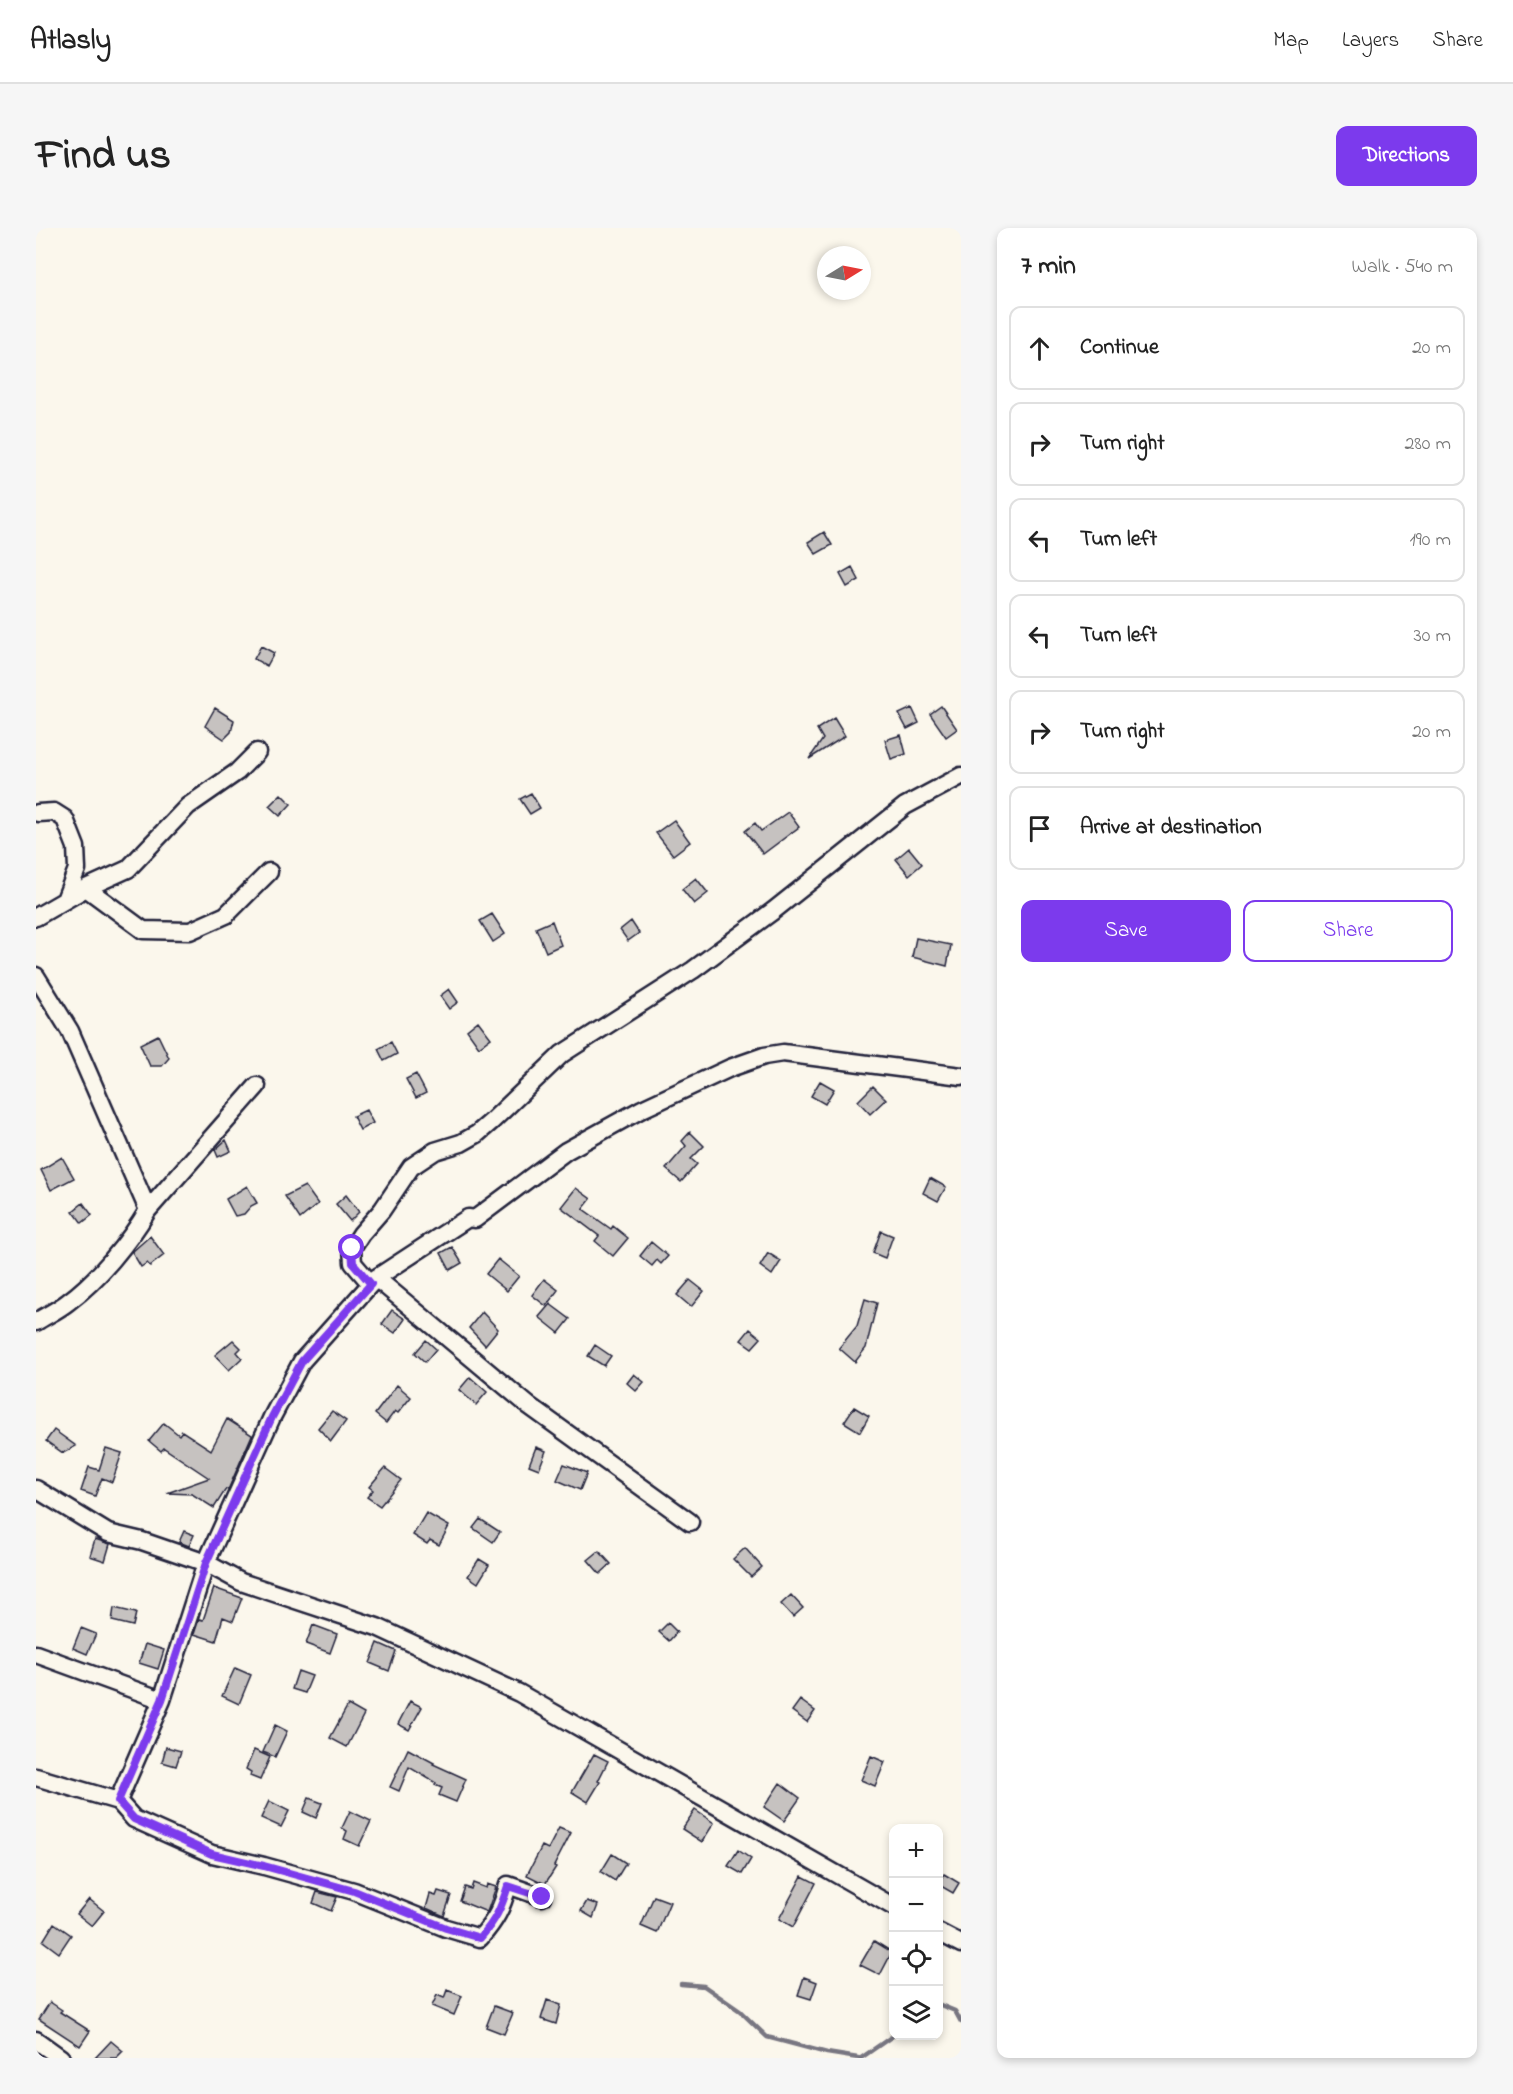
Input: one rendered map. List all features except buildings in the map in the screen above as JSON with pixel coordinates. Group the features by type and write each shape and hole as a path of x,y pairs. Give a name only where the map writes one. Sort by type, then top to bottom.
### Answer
{"street":[{"path":"36,917 86,888 128,869 188,806 237,772 257,752"},
{"path":"690,1522 528,1405 374,1281 353,1263 352,1248 382,1210 411,1167 435,1151 461,1143 477,1134 562,1054 693,970 773,911 905,806 961,776"},
{"path":"38,813 54,812 65,819 76,847 77,869 65,900"},
{"path":"86,888 143,930 190,931 226,915 269,872"},
{"path":"36,976 70,1031 148,1210"},
{"path":"118,1801 162,1700 206,1563 272,1417 302,1361 374,1281 468,1218 475,1220 566,1151 642,1109 738,1065 764,1056 783,1053 961,1076"},
{"path":"36,1322 69,1302 98,1274 135,1232 148,1210 257,1086"},
{"path":"36,1489 108,1533 142,1541 206,1563 241,1582 377,1628 519,1693 889,1903"},
{"path":"36,1654 162,1700"},
{"path":"36,1777 118,1801 134,1819 212,1854 354,1891 446,1928 480,1938 501,1909 508,1886 542,1897"},
{"path":"943,1934 961,1944"},
{"path":"36,2040 61,2058"}],"waterway":[{"path":"681,1984 704,1986 740,2011 767,2037 827,2053 858,2058"},
{"path":"943,2006 955,2011 961,2022"},
{"path":"861,2058 889,2038"}],"route":[{"path":"352,1248 353,1263 371,1284 302,1361 272,1417 206,1563 162,1700 118,1801 134,1819 212,1854 354,1891 446,1928 480,1938 501,1909 508,1886 542,1897"}]}
